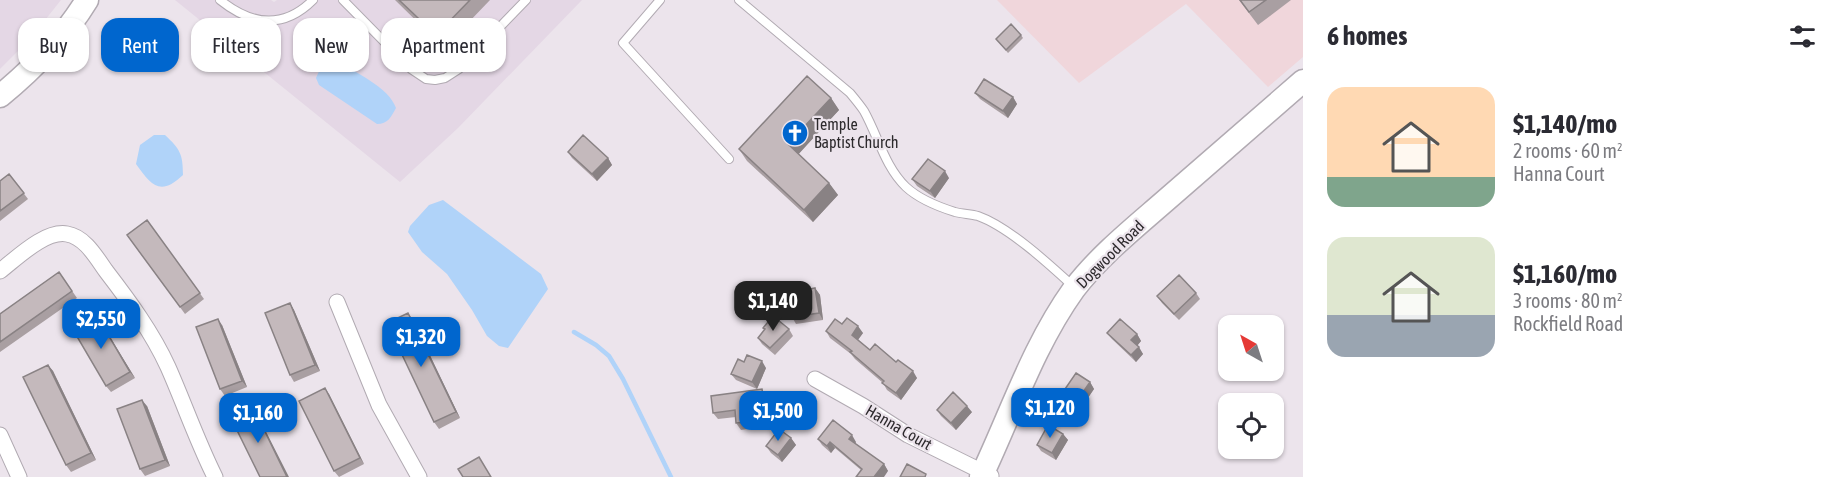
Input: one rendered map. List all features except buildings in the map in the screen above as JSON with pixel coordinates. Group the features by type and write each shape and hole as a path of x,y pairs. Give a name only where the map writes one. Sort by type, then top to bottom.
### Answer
{"main road":[{"path":"0,96 45,54 77,16 87,0"},
{"name":"Dogwood Road","path":"986,476 1035,355 1056,316 1075,288 1132,230 1303,81"}],"street":[{"path":"0,271 39,241 58,234 78,237 136,311 152,336 168,366 214,477"},
{"path":"337,302 379,405 415,475"},
{"name":"Hanna Court","path":"815,380 863,406 908,435 986,476"},
{"path":"0,435 19,477"}],"lane":[{"path":"220,0 245,17 260,21 288,18 313,0"},
{"path":"343,0 411,69 426,79 435,80 445,78 459,69 526,0"},
{"path":"660,0 622,43 729,159"},
{"path":"739,0 850,93 863,111 895,174 907,188 938,205 955,212 978,216 1000,228 1049,264 1075,288"}],"shaded area":[{"path":"0,0 61,0 47,18 18,18 18,51 0,69"},
{"path":"175,0 271,0 274,2 277,0 582,0 458,128 400,182 264,72 281,72 281,18 197,18"},
{"path":"997,0 1303,0 1303,57 1268,87 1186,4 1079,83"}],"water":[{"path":"319,72 355,72 386,93 396,108 389,119 377,124 319,85 316,78"},
{"path":"154,135 165,135 177,148 181,157 183,175 168,186 156,186 151,183 136,164 140,145"},
{"path":"443,200 541,274 548,289 508,348 499,346 487,336 447,274 422,252 408,232 410,226 429,205"}],"waterway":[{"path":"574,332 609,356 623,379 671,477"}],"place":[{"name":"Temple Baptist Church","path":"795,133"}]}
